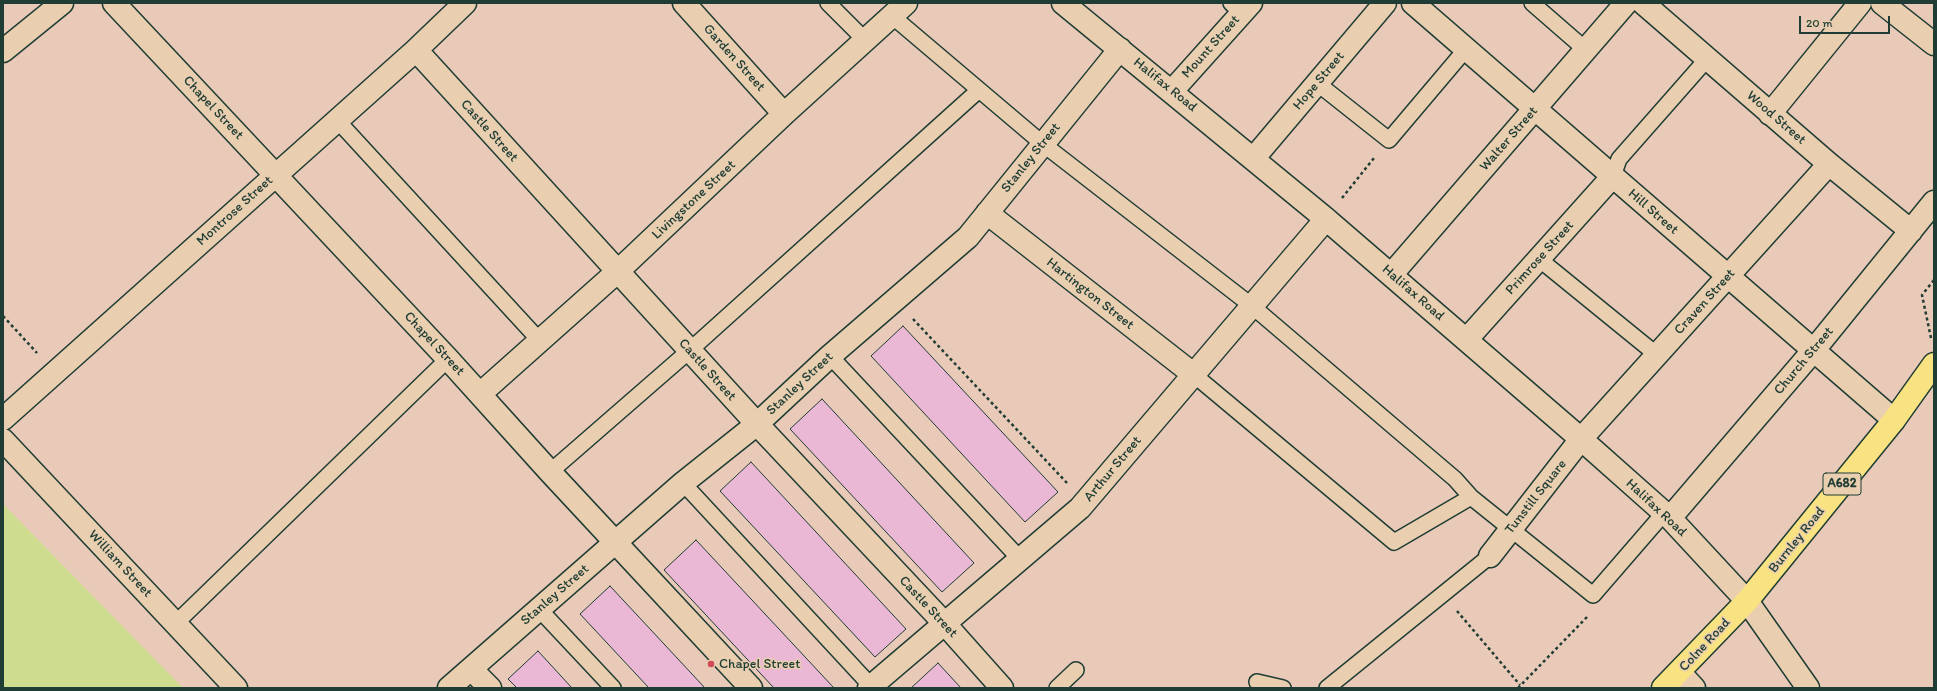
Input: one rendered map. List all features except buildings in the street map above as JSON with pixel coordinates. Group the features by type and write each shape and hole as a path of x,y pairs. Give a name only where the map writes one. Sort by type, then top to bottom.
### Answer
{"highway":[{"name":"Burnley Road","path":"1747,601 1894,420 1933,354"},
{"name":"Colne Road","path":"1663,688 1687,680 1747,601"}],"street":[{"path":"3,52 62,3"},
{"name":"Chapel Street","path":"114,3 448,359 550,472 751,688"},
{"name":"Montrose Street","path":"3,419 416,50 465,3"},
{"name":"Garden Street","path":"684,3 784,114"},
{"name":"Halifax Road","path":"1064,3 1326,219 1581,439 1667,516 1747,601 1808,688"},
{"name":"Hope Street","path":"1253,159 1385,3"},
{"name":"Hill Street","path":"1413,3 1894,420"},
{"name":"Walter Street","path":"1391,275 1626,3"},
{"name":"Wood Street","path":"1643,3 1770,114 1911,231"},
{"path":"1770,114 1860,3"},
{"path":"1882,3 1934,44"},
{"name":"Mount Street","path":"1172,91 1241,6"},
{"name":"Livingstone Street","path":"480,394 617,272 784,114 899,9"},
{"name":"Stanley Street","path":"449,688 683,483 756,424 830,356 968,237 1120,49"},
{"name":"Castle Street","path":"416,50 756,424 945,624 1002,688"},
{"name":"Craven Street","path":"1581,439 1829,164"},
{"name":"Primrose Street","path":"1467,340 1613,176"},
{"name":"Church Street","path":"1667,516 1813,350 1934,202"},
{"name":"Hartington Street","path":"987,213 1193,374"},
{"name":"Arthur Street","path":"871,687 1085,502 1326,219"},
{"name":"Tunstill Square","path":"1490,556 1581,439"},
{"name":"William Street","path":"3,440 236,688"},
{"path":"471,668 490,688"}],"lane":[{"path":"828,3 865,40"},
{"path":"1532,3 1586,50"},
{"path":"899,9 979,90 1043,144 1252,306 1455,479 1471,497 1593,594 1667,516"},
{"path":"1317,83 1389,140 1466,49"},
{"path":"1613,176 1618,159 1707,59"},
{"path":"550,472 690,351 979,90"},
{"path":"337,120 540,341"},
{"path":"1539,259 1657,355"},
{"path":"830,356 1020,559"},
{"path":"176,624 448,359"},
{"path":"1193,374 1394,542 1471,497"},
{"path":"683,483 871,687"},
{"path":"1327,688 1490,556"},
{"path":"539,608 614,688"},
{"path":"1057,688 1076,670"},
{"path":"1257,682 1283,688"}],"path":[{"path":"1326,219 1395,132"},
{"path":"1933,354 1922,295 1934,280"},
{"path":"895,300 1085,502"},
{"path":"3,316 55,372"},
{"path":"1442,594 1520,685"}],"green space":[{"path":"3,504 183,688 3,688"}],"place":[{"name":"Chapel Street","path":"711,664"}]}
